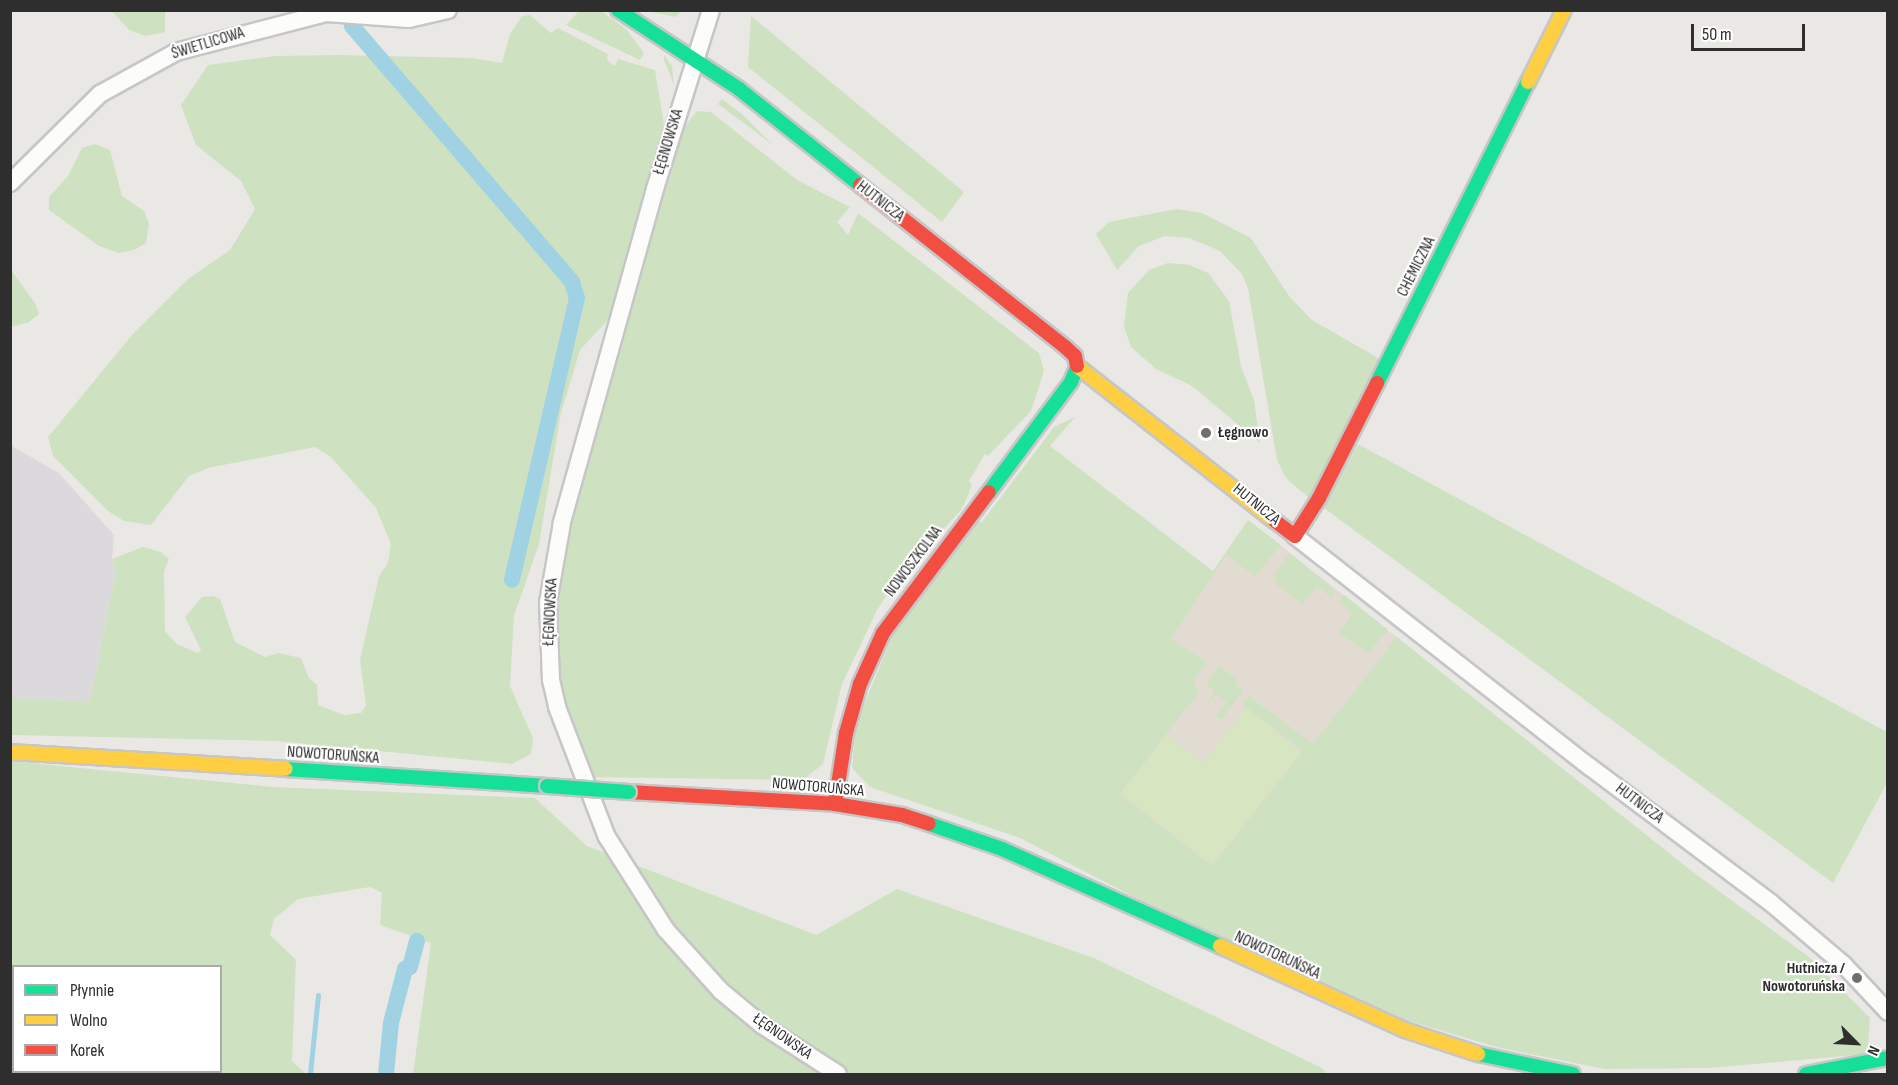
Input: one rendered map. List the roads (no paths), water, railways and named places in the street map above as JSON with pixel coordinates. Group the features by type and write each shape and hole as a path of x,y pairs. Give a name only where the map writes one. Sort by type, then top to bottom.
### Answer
{"street":[{"name":"ŚWIETLICOWA","path":"10,183 100,94 147,67 193,46 324,12 409,19 448,10"},
{"name":"HUTNICZA","path":"618,10 739,89 1058,341 1075,356 1077,367 1590,767 1771,903 1843,964 1887,1012"},
{"name":"ŁĘGNOWSKA","path":"711,10 562,523 548,602 551,680 557,707 607,837 666,930 721,992 762,1025 838,1074"},
{"name":"CHEMICZNA","path":"1295,536 1319,498 1564,10"},
{"name":"NOWOSZKOLNA","path":"835,804 846,733 860,684 883,633 1071,382 1077,367"},
{"name":"NOWOTORUŃSKA","path":"10,752 835,804 902,815 1002,849 1416,1034 1458,1050 1574,1074"},
{"path":"1806,1074 1887,1058"}],"waterway":[{"path":"352,26 572,282 577,298 512,580"},
{"path":"386,1074 391,1023 405,969 410,967 417,941"},
{"path":"310,1074 318,995"}],"place":[{"name":"Łęgnowo","path":"1206,433"},
{"name":"Hutnicza / Nowotoruńska","path":"1857,978"}]}
